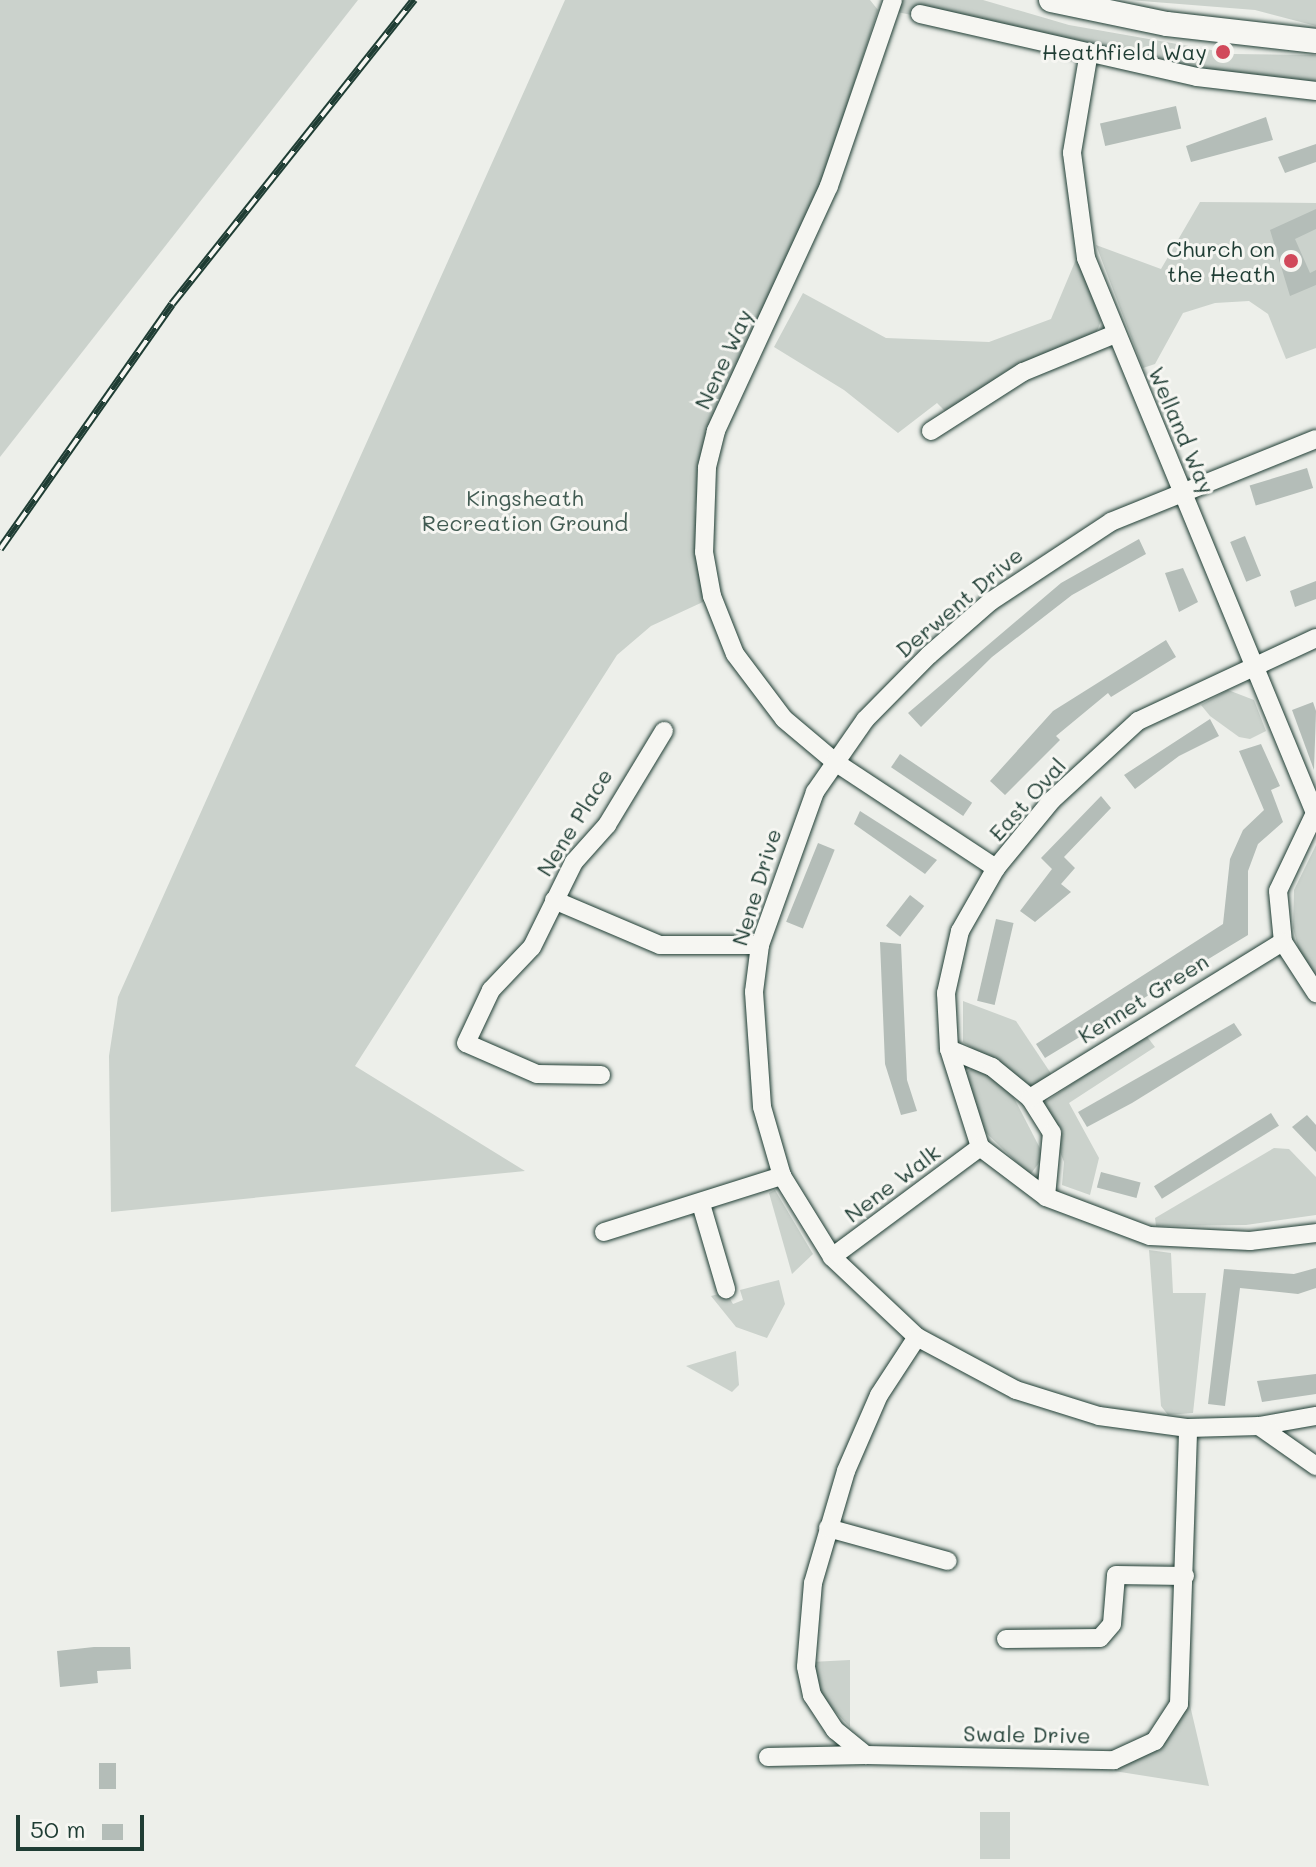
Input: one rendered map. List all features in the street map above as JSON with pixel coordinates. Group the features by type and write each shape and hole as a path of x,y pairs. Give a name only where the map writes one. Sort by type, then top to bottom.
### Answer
{"street":[{"name":"Nene Way","path":"893,0 824,198 716,431 702,521 712,596 741,664 784,719 835,762 996,868"},
{"path":"1051,0 1167,24 1316,41"},
{"path":"920,14 1197,77 1316,91"},
{"name":"Welland Way","path":"1089,52 1074,126 1074,183 1086,258 1181,491 1256,661 1315,813"},
{"path":"931,431 1023,372 1115,334"},
{"name":"Derwent Drive","path":"835,762 899,684 991,601 1111,522 1181,491 1316,439"},
{"name":"East Oval","path":"980,1147 949,1049 946,993 960,931 996,868 1052,800 1138,721 1256,661 1316,638"},
{"name":"Nene Place","path":"601,1075 537,1074 466,1043 491,990 532,947 554,900 664,731"},
{"name":"Nene Drive","path":"835,762 801,821 760,945 755,1043 762,1107 782,1176 832,1257 917,1337 1016,1390 1099,1416 1188,1428 1259,1426 1316,1416"},
{"path":"1315,813 1278,891 1283,942 1316,993"},
{"name":"Nene Place","path":"554,900 660,945 760,945"},
{"name":"Kennet Green","path":"1030,1098 1283,942"},
{"path":"949,1049 992,1067 1030,1098 1052,1133 1046,1197"},
{"path":"980,1147 1046,1197 1150,1236 1250,1241 1316,1233"},
{"name":"Nene Walk","path":"832,1257 980,1147"},
{"path":"604,1232 701,1204 782,1176"},
{"path":"701,1204 726,1289"},
{"path":"866,1755 822,1713 806,1667 813,1583 828,1528 879,1395 917,1337"},
{"path":"1259,1426 1316,1466"},
{"name":"Swale Drive","path":"768,1757 866,1755 1114,1760 1155,1741 1179,1704 1188,1428"},
{"path":"828,1528 948,1561"},
{"path":"1006,1639 1100,1638 1112,1624 1116,1575 1185,1576"}],"green space":[{"path":"0,0 358,0 0,457"},
{"name":"Kingsheath Recreation Ground","path":"565,0 870,0 878,10 822,183 709,427 695,508 705,601 651,626 617,655 355,1066 525,1171 111,1212 109,1056 118,997"},
{"path":"902,0 983,0 1069,25 1234,54 1316,55 1316,87 1196,73 897,12"},
{"path":"1129,0 1316,0 1316,26 1255,10"},
{"path":"1200,202 1316,203 1316,348 1286,359 1268,314 1249,301 1215,303 1183,313 1155,364 1143,368 1096,245 1161,269"},
{"path":"1077,257 1101,321 1095,336 1006,371 947,413 937,403 898,433 844,390 774,347 803,293 886,338 989,342 1051,319"},
{"path":"1228,690 1254,700 1266,731 1250,739 1239,737 1210,716 1201,705"},
{"path":"1316,845 1316,979 1301,958 1293,928 1294,890"},
{"path":"963,1001 1016,1021 1052,1075 1030,1087 963,1042"},
{"path":"1145,1034 1155,1047 1069,1103 1099,1158 1090,1195 1062,1185 1064,1162 1041,1105"},
{"path":"971,1069 983,1071 1013,1096 1044,1156 1030,1175 979,1126 960,1077"},
{"path":"1274,1148 1289,1149 1316,1177 1316,1215 1246,1225 1156,1226 1155,1218"},
{"path":"775,1190 813,1254 792,1274 769,1193"},
{"path":"1149,1250 1171,1253 1173,1293 1206,1293 1193,1413 1168,1415 1161,1406"},
{"path":"779,1280 785,1304 767,1338 736,1327 711,1296 726,1292 733,1304 743,1300 740,1290"},
{"path":"736,1351 739,1385 732,1392 686,1366"},
{"path":"850,1660 850,1727 822,1698 811,1662"},
{"path":"1183,1700 1189,1701 1209,1786 1114,1771 1140,1757"},
{"path":"980,1812 1010,1812 1010,1859 980,1859"}],"building":[{"path":"1176,106 1181,128 1105,146 1100,124"},
{"path":"1266,117 1273,140 1191,162 1186,146"},
{"path":"1316,144 1316,162 1285,173 1278,157"},
{"name":"Church on the Heath","path":"1316,209 1316,229 1295,239 1310,273 1316,270 1316,285 1290,296 1270,230"},
{"path":"1307,468 1313,488 1256,506 1250,486"},
{"path":"1245,536 1261,576 1246,582 1230,542"},
{"path":"1139,539 1146,554 1072,595 992,657 921,727 908,713 1061,583"},
{"path":"1183,568 1198,602 1179,612 1165,573"},
{"path":"1316,581 1316,599 1295,607 1290,591"},
{"path":"1166,640 1176,657 1111,697 1108,693 1056,736 1060,740 1005,795 990,781 1053,711"},
{"path":"1313,702 1316,711 1314,770 1292,710"},
{"path":"1210,719 1219,736 1179,756 1135,789 1124,775"},
{"path":"1261,744 1280,786 1271,790 1283,822 1258,844 1248,871 1248,935 1045,1058 1036,1044 1223,924 1230,859 1243,830 1264,810 1239,751"},
{"path":"900,754 972,803 963,816 891,767"},
{"path":"1101,796 1111,808 1064,857 1075,868 1061,884 1071,892 1035,922 1020,911 1052,869 1041,858"},
{"path":"860,811 937,860 925,874 854,824"},
{"path":"818,843 835,850 803,929 786,922"},
{"path":"910,895 924,906 900,937 886,926"},
{"path":"996,919 1014,923 995,1005 977,1001"},
{"path":"880,942 901,944 907,1080 917,1111 901,1115 885,1064"},
{"path":"1234,1023 1242,1035 1087,1127 1078,1112"},
{"path":"1271,1113 1279,1126 1162,1199 1154,1186"},
{"path":"1307,1115 1316,1125 1316,1152 1292,1127"},
{"path":"1101,1172 1141,1183 1136,1198 1097,1187"},
{"path":"1316,1268 1316,1288 1298,1294 1240,1288 1225,1406 1208,1404 1224,1269 1294,1274"},
{"path":"1316,1374 1316,1394 1262,1402 1257,1381"},
{"path":"130,1647 131,1669 97,1671 98,1683 60,1687 57,1651"},
{"path":"99,1763 116,1763 116,1789 99,1789"},
{"path":"102,1824 123,1824 123,1840 102,1840"}],"railway":[{"path":"0,549 172,304 414,0"}],"place":[{"name":"Heathfield Way","path":"1223,52"},
{"name":"Church on the Heath","path":"1291,261"}]}
